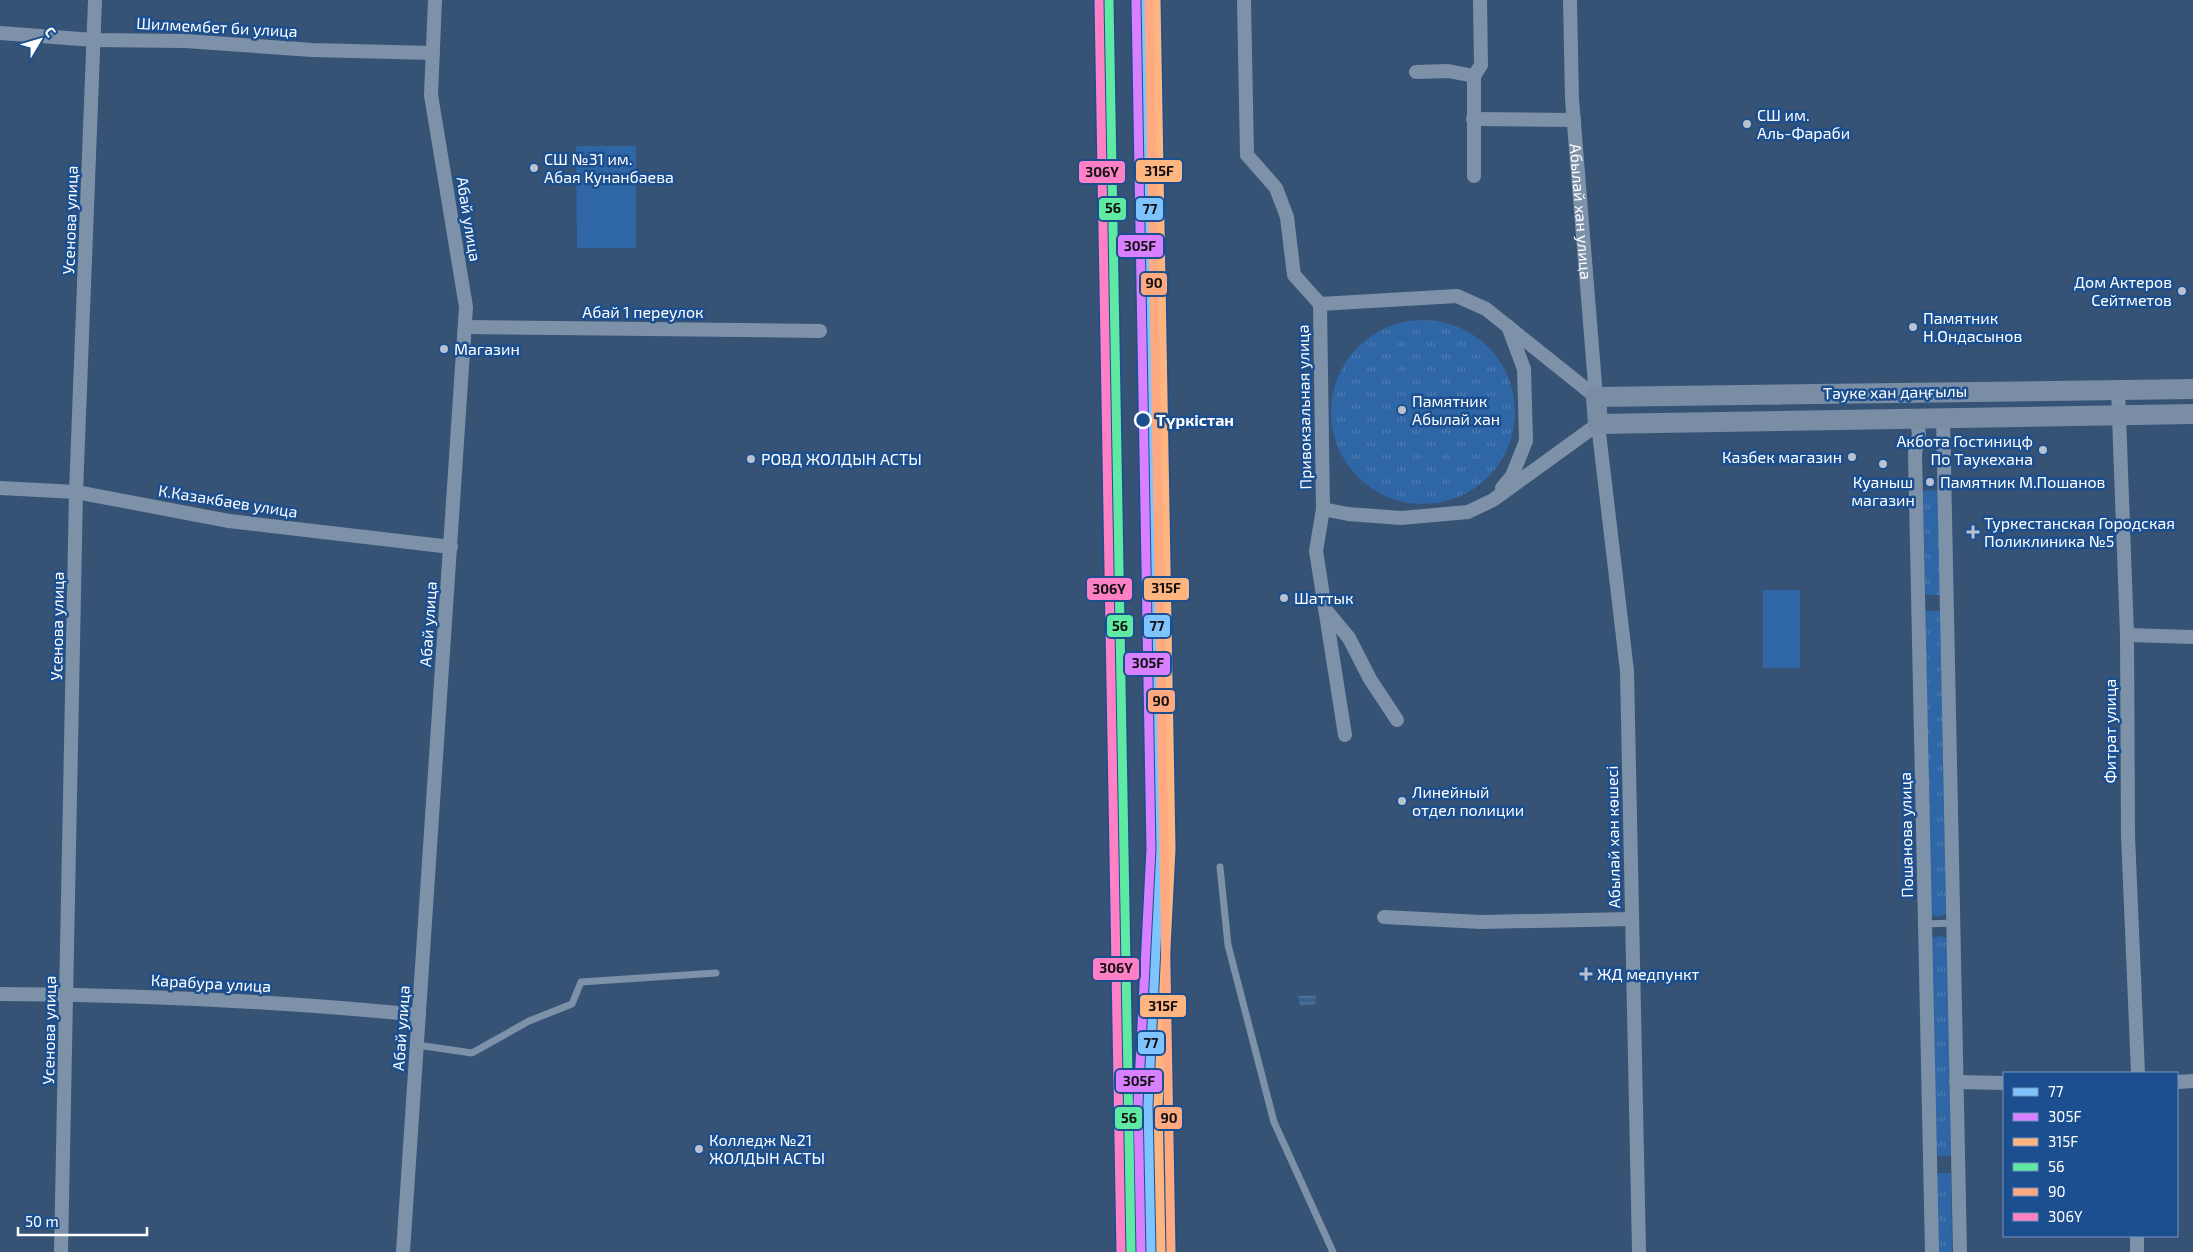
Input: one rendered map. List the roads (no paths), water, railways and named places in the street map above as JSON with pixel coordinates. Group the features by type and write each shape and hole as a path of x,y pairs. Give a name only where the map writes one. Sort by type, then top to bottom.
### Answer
{"street":[{"name":"Усенова улица","path":"61,1252 68,995 76,492 95,0"},
{"name":"Абай улица","path":"404,1252 466,327 466,308 431,95 435,0"},
{"name":"Привокзальная улица","path":"1244,0 1248,155 1276,188 1287,217 1294,275 1320,304 1323,509 1316,551 1345,735"},
{"path":"1474,176 1472,119 1474,76 1481,65 1480,0"},
{"name":"Абылай хан улица","path":"1570,0 1574,120 1598,424"},
{"name":"Шилмембет би улица","path":"0,33 94,40 186,41 312,50 433,53"},
{"path":"1416,72 1448,71 1474,76"},
{"path":"1472,119 1574,120"},
{"name":"Привокзальная улица","path":"1320,304 1457,296 1486,309 1596,397"},
{"name":"Привокзальная улица","path":"1493,500 1512,476 1526,441 1524,369 1508,326"},
{"name":"Абай 1 переулок","path":"466,327 820,331"},
{"name":"Фитрат улица","path":"2118,389 2127,635 2128,835 2138,1072"},
{"name":"Тәуке хан даңғылы","path":"1596,397 2193,389"},
{"name":"Тәуке хан даңғылы","path":"1598,424 2193,414"},
{"name":"Пошанова улица","path":"1917,418 1919,434 1916,462 1932,1252"},
{"path":"1944,418 1960,1252"},
{"name":"Привокзальная улица","path":"1323,509 1348,514 1401,518 1468,512 1493,500 1598,424"},
{"name":"Абылай хан көшесі","path":"1598,424 1627,671 1639,1252"},
{"name":"К.Казакбаев улица","path":"0,488 76,492 229,521 450,547"},
{"path":"1324,609 1349,638 1370,679 1398,720"},
{"path":"2127,635 2193,637"},
{"path":"1384,917 1481,922 1632,919"},
{"name":"Карабура улица","path":"0,994 68,995 334,1007 419,1015"},
{"path":"2178,1082 2193,1081"},
{"path":"1956,1082 2003,1083"},
{"path":"2137,1237 2137,1252"}],"lane":[{"path":"1220,867 1228,945 1274,1122 1334,1252"},
{"path":"1925,924 1953,923"},
{"path":"417,1044 472,1053 529,1021 572,1004 581,982 716,973"}],"place":[{"name":"СШ им. Аль-Фараби","path":"1747,124"},
{"name":"СШ №31 им. Абая Кунанбаева","path":"534,168"},
{"name":"Дом Актеров Сейтметов","path":"2182,291"},
{"name":"Памятник Н.Ондасынов","path":"1913,327"},
{"name":"Магазин","path":"444,349"},
{"name":"Памятник Абылай хан","path":"1402,410"},
{"name":"Түркістан","path":"1143,420"},
{"name":"Акбота Гостиницф По Таукехана","path":"2043,450"},
{"name":"Казбек магазин","path":"1852,457"},
{"name":"РОВД ЖОЛДЫН АСТЫ","path":"751,459"},
{"name":"Куаныш магазин","path":"1883,464"},
{"name":"Памятник М.Пошанов","path":"1930,482"},
{"name":"Туркестанская Городская Поликлиника №5","path":"1973,532"},
{"name":"Шаттык","path":"1284,598"},
{"name":"Линейный отдел полиции","path":"1402,801"},
{"name":"ЖД медпункт","path":"1586,974"},
{"name":"Колледж №21 ЖОЛДЫН АСТЫ","path":"699,1149"}]}
